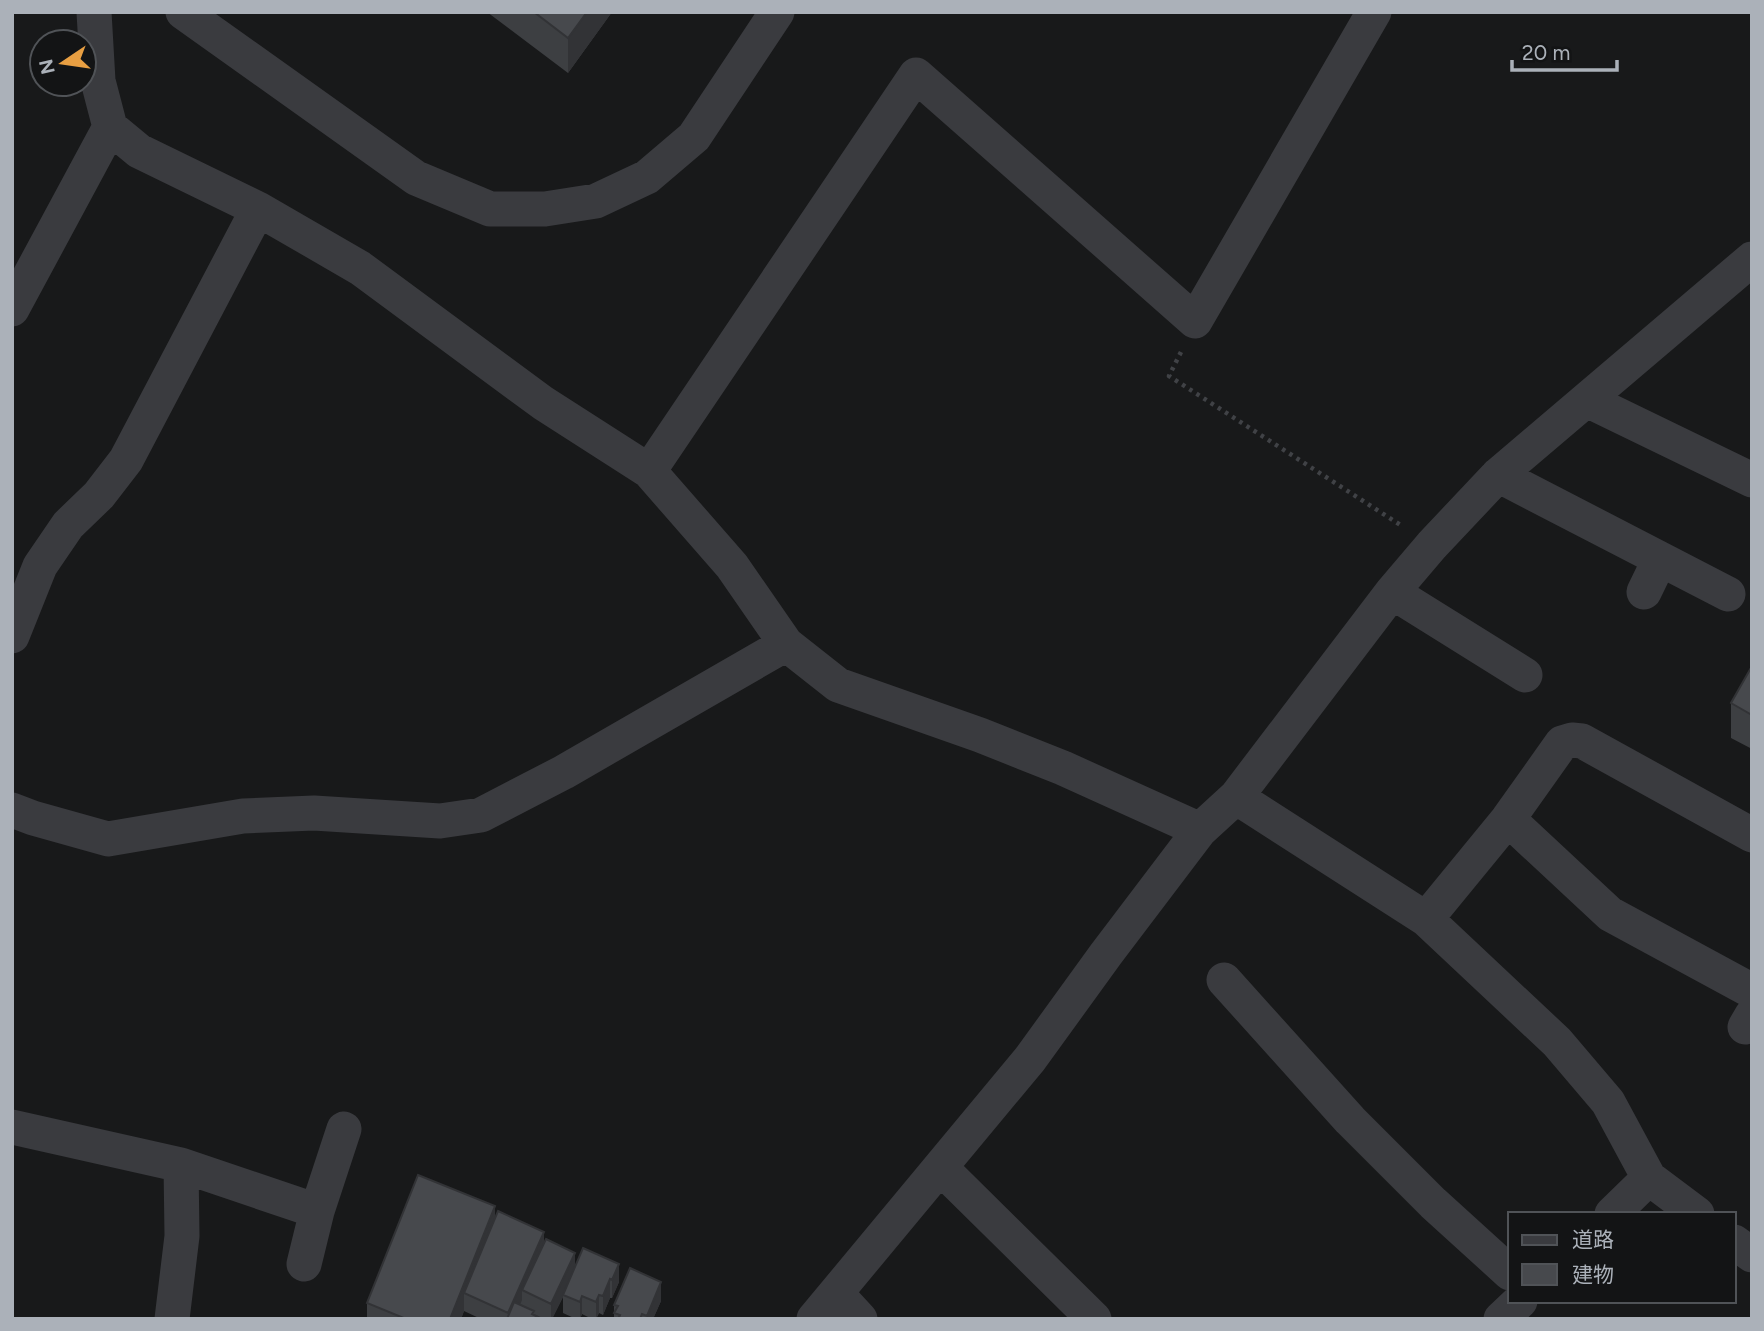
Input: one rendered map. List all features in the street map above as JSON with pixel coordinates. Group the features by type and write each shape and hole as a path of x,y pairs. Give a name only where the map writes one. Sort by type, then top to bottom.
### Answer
{"street":[{"path":"94,12 98,81 110,127 139,151 258,209 360,268 544,403 649,471 732,566 786,645 838,685 1051,763 1200,831"},
{"path":"183,12 416,178 490,209 545,209 596,201 647,177 694,137 777,12"},
{"path":"649,471 916,75 1195,321 1374,12"},
{"path":"12,309 110,127"},
{"path":"12,636 40,566 68,525 99,495 126,460 258,209"},
{"path":"860,1319 825,1306 1030,1059 1200,831 1236,797 1392,593 1432,545 1498,475 1752,259"},
{"path":"1587,400 1752,480"},
{"path":"1498,475 1728,594"},
{"path":"1644,592 1661,559"},
{"path":"1392,593 1525,675"},
{"path":"12,810 108,839 243,816 314,813 440,821 481,815 564,772 786,645"},
{"path":"1426,919 1508,819 1563,743 1573,740 1582,741 1752,835"},
{"path":"1236,797 1426,919 1558,1042 1608,1102 1649,1178 1694,1212"},
{"path":"1508,819 1610,914 1752,991"},
{"path":"1224,980 1350,1120 1433,1203 1508,1271"},
{"path":"12,1127 181,1165 317,1211"},
{"path":"304,1264 317,1211 344,1129"},
{"path":"172,1319 182,1236 181,1165"},
{"path":"941,1168 1094,1319"},
{"path":"1614,1212 1649,1178"},
{"path":"1736,1243 1752,1255"},
{"path":"1501,1319 1518,1303"}],"path":[{"path":"1195,321 1170,376 1432,545"}],"building":[{"path":"534,12 587,12 568,38"},
{"path":"1752,666 1752,715 1731,703"},
{"path":"418,1175 495,1206 450,1319 406,1319 367,1303"},
{"path":"498,1211 544,1232 508,1313 464,1293"},
{"path":"546,1239 575,1253 551,1304 522,1290"},
{"path":"583,1248 619,1264 603,1296 599,1295 596,1302 582,1296 580,1302 563,1295"},
{"path":"630,1268 661,1282 647,1316 642,1314 640,1319 618,1319 620,1315 614,1313 618,1306 614,1305"},
{"path":"514,1302 534,1311 532,1314 542,1319 507,1319"}]}
